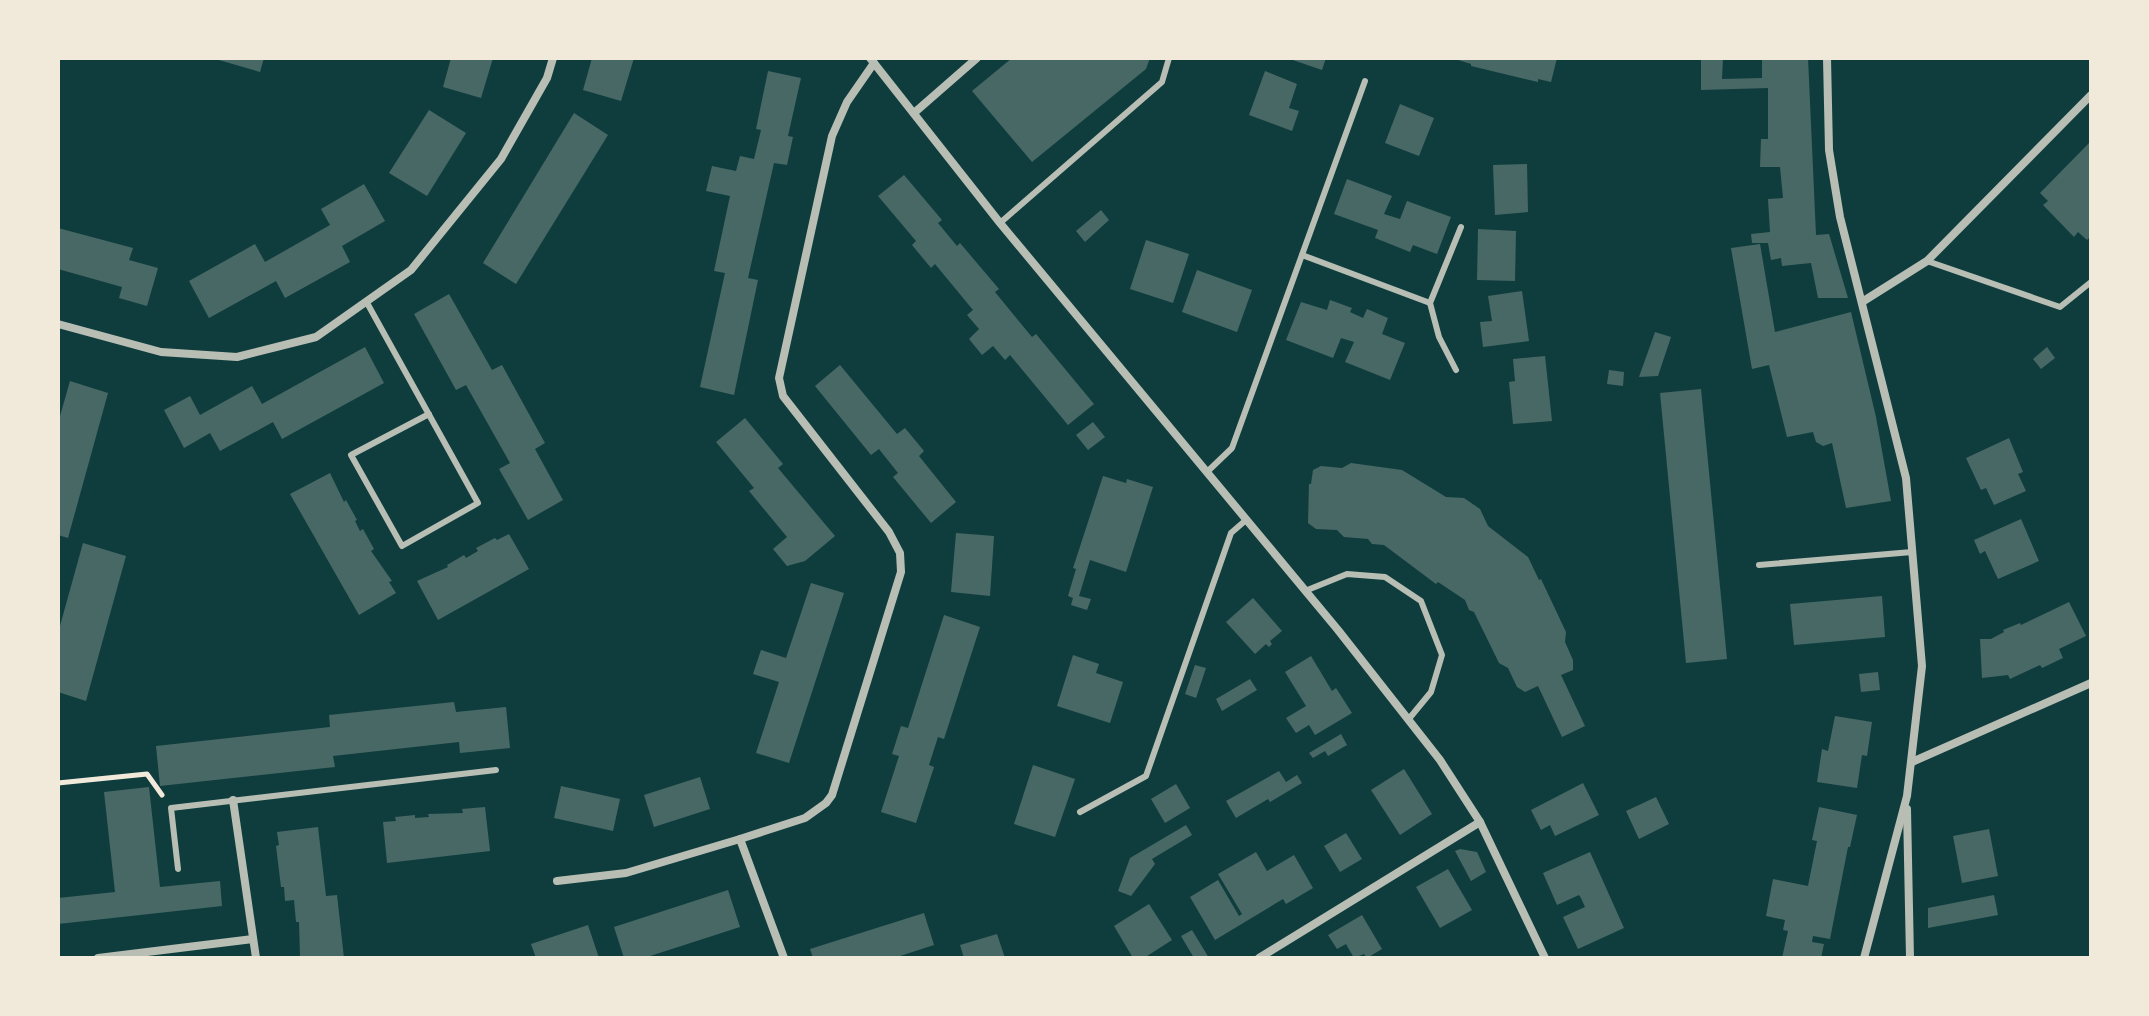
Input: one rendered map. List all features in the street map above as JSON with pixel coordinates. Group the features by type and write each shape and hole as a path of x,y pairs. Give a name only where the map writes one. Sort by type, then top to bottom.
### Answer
{"street":[{"path":"58,324 161,352 237,357 316,337 411,270 501,159 547,78 553,58"},
{"path":"914,113 977,58"},
{"path":"1827,58 1829,150 1840,217 1906,478 1922,666 1907,796 1864,958"},
{"path":"557,881 626,873 740,839 805,818 832,795 901,572 900,553 889,532 783,396 779,378 832,136 847,102 872,60 1000,223 1305,591 1440,760 1480,822 1545,958"},
{"path":"1862,302 1927,261 2091,95"},
{"path":"1912,762 2091,683"},
{"path":"1907,796 1910,958"},
{"path":"233,800 256,958"},
{"path":"1259,958 1480,822"},
{"path":"740,839 784,958"},
{"path":"98,958 253,939"}],"lane":[{"path":"1000,223 1162,82 1169,58"},
{"path":"1207,472 1232,448 1365,81"},
{"path":"1456,370 1439,337 1430,303 1461,227"},
{"path":"1302,255 1430,303"},
{"path":"1927,261 2060,307 2091,282"},
{"path":"366,301 429,414 478,503 402,546 351,455 429,414"},
{"path":"1080,812 1146,776 1231,533 1246,520"},
{"path":"1759,565 1912,552"},
{"path":"1305,591 1347,574 1385,577 1421,601 1442,655 1431,692 1408,720"},
{"path":"178,869 171,808 496,770"}],"path":[{"path":"58,783 147,774 171,808"}],"building":[{"path":"212,58 264,58 260,72"},
{"path":"451,58 493,58 481,98 443,87"},
{"path":"592,58 634,58 621,101 583,90"},
{"path":"1012,58 1150,58 1146,69 1032,162 972,91"},
{"path":"1287,58 1326,58 1322,70"},
{"path":"1452,58 1557,58 1551,82 1538,79 1538,82 1471,66"},
{"path":"1701,58 1723,58 1722,79 1762,78 1762,58 1808,58 1816,235 1829,234 1848,298 1818,298 1811,263 1782,266 1781,258 1771,260 1768,243 1752,243 1751,234 1770,232 1768,199 1783,198 1780,167 1760,167 1761,139 1768,139 1768,88 1701,90"},
{"path":"768,71 801,78 788,136 793,137 787,165 774,163 748,278 758,280 734,395 700,387 725,273 714,271 730,196 706,191 712,166 736,171 740,156 754,159 761,130 756,129"},
{"path":"1265,71 1297,84 1289,108 1299,111 1292,131 1249,115"},
{"path":"1400,104 1434,118 1419,156 1385,143"},
{"path":"429,110 466,133 427,196 389,173"},
{"path":"574,113 608,135 516,284 483,263"},
{"path":"2091,141 2091,236 2087,240 2078,232 2074,237 2043,205 2048,201 2040,193"},
{"path":"1527,164 1528,212 1495,215 1493,165"},
{"path":"904,175 942,220 938,223 957,246 960,243 999,289 995,292 1032,337 1036,334 1094,404 1068,425 1010,355 1005,360 993,346 982,355 969,339 979,329 967,315 973,310 935,264 931,268 912,245 916,241 878,196"},
{"path":"1347,179 1392,196 1384,214 1400,219 1407,201 1451,217 1437,254 1413,245 1410,252 1375,238 1378,230 1334,214"},
{"path":"364,184 385,221 342,246 350,262 285,298 276,281 209,318 189,281 255,244 265,262 330,225 321,209"},
{"path":"1101,210 1109,220 1085,242 1076,231"},
{"path":"58,228 133,248 129,260 158,268 147,306 119,298 122,287 58,269"},
{"path":"1478,229 1516,231 1515,281 1477,280"},
{"path":"1146,240 1189,254 1173,303 1130,289"},
{"path":"1760,244 1775,332 1851,312 1876,417 1891,501 1846,508 1832,443 1823,446 1816,442 1813,432 1787,437 1769,365 1752,369 1731,248"},
{"path":"1197,270 1252,290 1237,332 1182,312"},
{"path":"1522,291 1529,341 1483,347 1480,322 1492,321 1488,296"},
{"path":"449,294 492,370 502,365 545,443 535,449 563,500 528,520 499,469 510,463 466,385 456,390 414,314"},
{"path":"1330,300 1352,308 1350,312 1363,318 1367,309 1388,318 1382,334 1405,343 1390,380 1345,362 1354,342 1341,338 1333,358 1286,340 1301,302 1327,310"},
{"path":"1655,332 1671,337 1658,376 1639,377"},
{"path":"365,347 384,383 282,439 273,422 220,451 210,433 184,448 164,410 190,396 200,415 252,386 262,404"},
{"path":"2047,347 2055,358 2041,369 2033,359"},
{"path":"1545,356 1552,421 1513,424 1509,382 1515,381 1513,359"},
{"path":"840,365 897,434 905,428 924,451 919,456 956,502 931,523 893,477 898,473 879,449 871,455 815,386"},
{"path":"1609,370 1624,372 1623,386 1607,384"},
{"path":"70,381 108,393 68,538 58,535 58,423"},
{"path":"1701,389 1727,659 1686,663 1660,393"},
{"path":"745,418 783,464 778,468 835,536 805,561 787,566 773,549 787,537 749,491 754,488 716,442"},
{"path":"1093,422 1105,437 1088,450 1076,435"},
{"path":"2009,438 2023,472 2018,474 2026,491 1994,505 1986,488 1981,490 1966,458"},
{"path":"1351,463 1402,470 1446,497 1464,498 1480,509 1488,526 1528,557 1566,632 1565,642 1573,660 1573,670 1561,675 1585,726 1562,737 1538,686 1525,692 1517,687 1508,668 1499,663 1465,600 1438,582 1436,584 1384,545 1372,544 1368,539 1344,537 1337,530 1316,529 1308,523 1309,484 1313,470 1321,466 1342,468"},
{"path":"330,473 396,593 359,615 290,494"},
{"path":"1103,476 1153,487 1126,572 1090,560 1079,596 1091,599 1087,610 1071,605 1073,598 1068,596 1076,569 1073,568"},
{"path":"2021,519 2039,561 1998,579 1985,551 1980,554 1974,540"},
{"path":"956,533 994,536 990,596 951,592"},
{"path":"509,534 529,569 438,620 417,581 448,567 464,555 466,558 478,551 476,548 495,538 497,540"},
{"path":"83,543 126,556 86,701 58,692 58,633"},
{"path":"811,583 844,593 789,763 756,753 779,682 753,674 761,650 786,658"},
{"path":"1882,596 1885,637 1794,645 1790,604"},
{"path":"1253,598 1282,631 1270,641 1272,644 1269,647 1266,644 1255,654 1226,622"},
{"path":"2069,602 2086,636 2059,649 2063,658 2010,679 2008,675 1982,678 1980,639 1991,639 2003,630 2021,625"},
{"path":"944,615 980,627 944,739 938,737 929,765 934,767 916,823 881,812 899,756 892,754 901,726 908,728"},
{"path":"1073,655 1099,664 1096,673 1123,682 1110,723 1057,706"},
{"path":"1311,656 1332,691 1336,688 1352,713 1315,735 1309,725 1296,733 1286,718 1306,706 1285,672"},
{"path":"1195,665 1206,668 1196,698 1185,694"},
{"path":"1878,672 1880,690 1861,692 1859,674"},
{"path":"1250,679 1257,690 1222,711 1216,699"},
{"path":"454,702 456,712 506,707 510,748 460,753 459,742 333,756 335,767 160,786 156,746 330,727 329,715"},
{"path":"1835,716 1872,722 1867,756 1862,755 1857,788 1817,782 1822,749 1828,751"},
{"path":"1341,734 1347,745 1328,756 1325,751 1313,758 1309,753"},
{"path":"1033,765 1075,779 1055,837 1014,824"},
{"path":"1404,769 1432,814 1400,835 1371,790"},
{"path":"1279,771 1286,782 1297,775 1302,783 1236,818 1226,801"},
{"path":"700,777 710,809 654,827 644,795"},
{"path":"1583,783 1599,815 1555,836 1550,825 1541,830 1531,810"},
{"path":"1176,784 1190,808 1165,823 1151,799"},
{"path":"561,786 620,799 613,831 554,818"},
{"path":"149,787 160,887 220,881 222,906 58,924 58,898 115,892 104,792"},
{"path":"1656,797 1669,824 1639,839 1626,811"},
{"path":"485,807 490,851 387,863 383,822 396,821 395,817 429,817 428,814 463,813 462,809"},
{"path":"1819,807 1857,815 1830,939 1813,936 1812,942 1824,944 1821,958 1782,958 1788,931 1783,930 1785,920 1766,916 1773,879 1808,886 1817,841 1812,840"},
{"path":"1186,825 1192,835 1152,859 1155,864 1131,896 1118,891 1130,858"},
{"path":"318,827 326,896 337,895 344,958 300,956 299,922 296,922 294,900 285,901 284,887 281,887 277,832"},
{"path":"1989,829 1998,876 1962,883 1953,836"},
{"path":"1346,833 1362,859 1340,872 1324,846"},
{"path":"1455,851 1477,852 1486,872 1471,881"},
{"path":"1256,852 1267,871 1294,855 1313,888 1286,904 1283,899 1215,940 1190,897 1218,880 1239,916 1242,914 1218,874"},
{"path":"1590,852 1624,928 1578,949 1563,917 1585,907 1581,898 1579,895 1557,905 1543,873"},
{"path":"1448,869 1472,910 1440,928 1416,887"},
{"path":"728,890 740,927 644,958 624,958 614,927"},
{"path":"1994,895 1998,915 1928,928 1928,908"},
{"path":"1149,904 1172,940 1144,958 1133,958 1114,926"},
{"path":"924,913 934,945 894,958 813,958 810,949"},
{"path":"1362,915 1382,949 1367,958 1364,954 1354,958 1346,944 1337,949 1328,935"},
{"path":"588,925 599,958 536,958 531,944"},
{"path":"1192,930 1209,958 1194,958 1181,936"},
{"path":"997,934 1005,958 964,958 960,945"}]}
